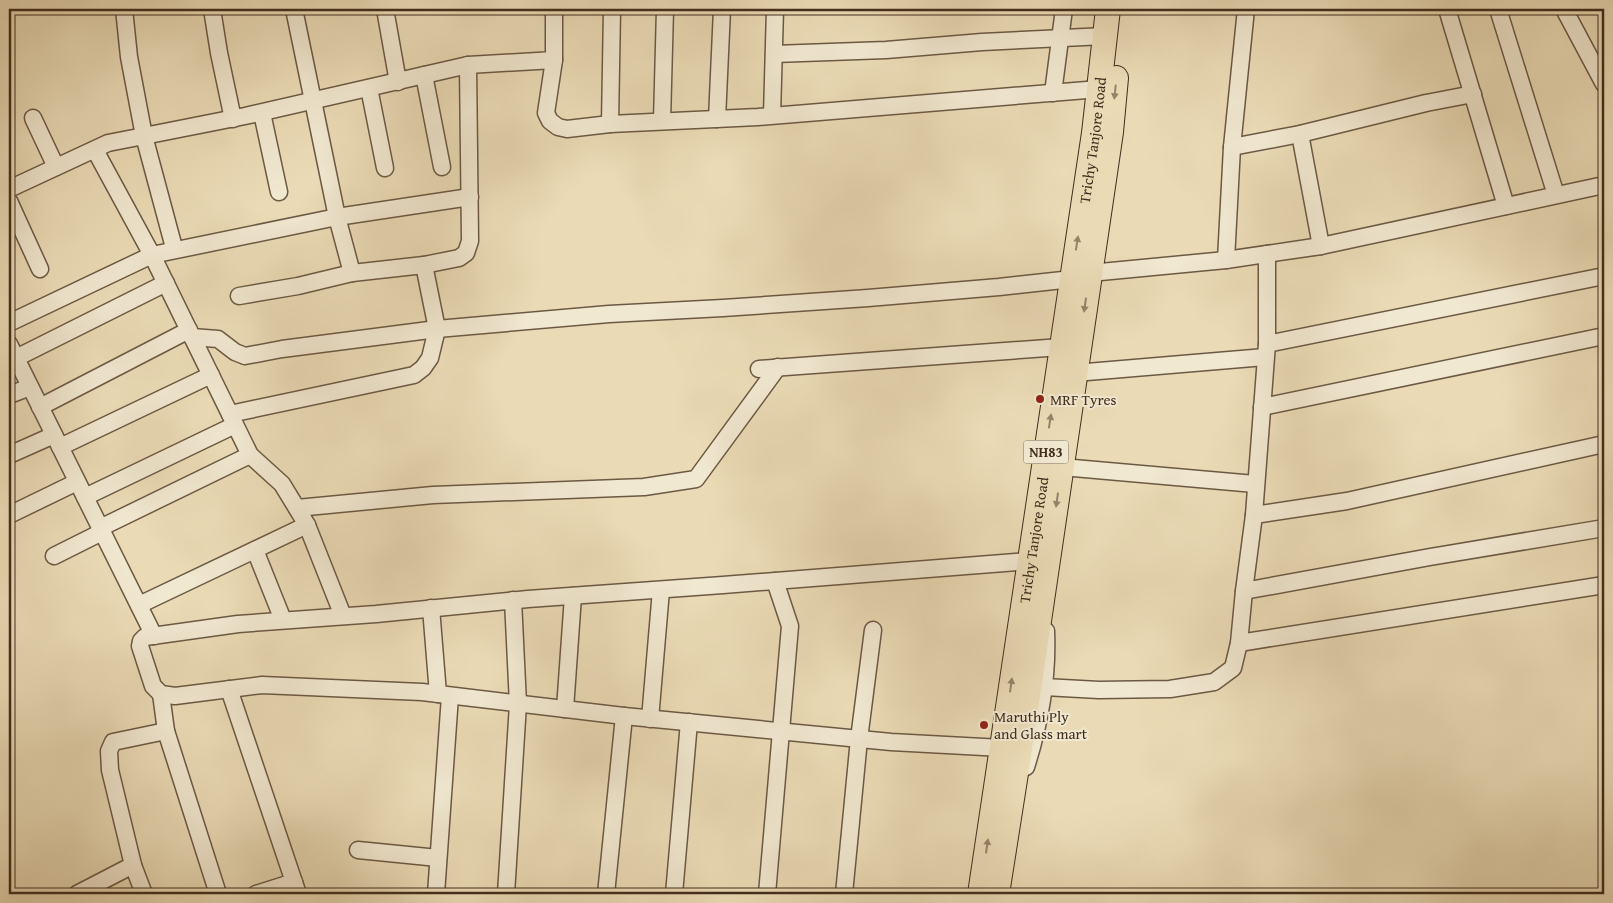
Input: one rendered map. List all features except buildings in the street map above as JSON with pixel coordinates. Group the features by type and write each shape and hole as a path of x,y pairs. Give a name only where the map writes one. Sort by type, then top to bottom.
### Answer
{"highway":[{"name":"Trichy Tanjore Road","path":"997,894 1075,373 1081,276 1108,9"},
{"name":"Trichy Tanjore Road","path":"980,894 1062,347 1081,276 1111,132 1123,9"}],"street":[{"path":"124,9 129,57 144,136 173,244"},
{"path":"212,9 233,119"},
{"path":"294,9 336,217 352,273"},
{"path":"385,9 398,82"},
{"path":"554,9 554,60 546,112 550,121 558,128 567,129 610,124 772,116 1099,89"},
{"path":"610,124 612,9"},
{"path":"662,121 665,9"},
{"path":"717,118 722,9"},
{"path":"772,116 775,9"},
{"path":"1053,93 1064,9"},
{"path":"1226,260 1232,147 1246,9"},
{"path":"1447,9 1506,206"},
{"path":"1498,9 1556,195"},
{"path":"1564,9 1604,84"},
{"path":"774,54 886,50 1060,37 1105,36"},
{"path":"9,189 108,143 233,119 468,65 554,60"},
{"path":"239,296 298,286 352,273 424,265 459,258 466,253 470,241 468,65"},
{"path":"424,76 442,167"},
{"path":"369,88 385,168"},
{"path":"1232,147 1300,134 1426,103 1472,94"},
{"path":"262,112 279,192"},
{"path":"33,118 56,167"},
{"path":"1300,134 1321,246"},
{"path":"95,150 152,255 250,454 282,484 307,525 343,616"},
{"path":"40,407 190,333 218,339 235,352 245,356 282,349 437,329 609,314 732,308 952,291 1226,260 1321,246 1604,185"},
{"path":"9,323 152,255 336,217 470,197"},
{"path":"9,201 40,269"},
{"path":"1044,686 1099,690 1170,689 1214,682 1233,668 1239,643 1254,515 1266,350 1267,254"},
{"path":"85,497 233,419 414,375 423,368 430,358 437,329 424,265"},
{"path":"1075,373 1266,350 1604,276"},
{"path":"154,636 12,351 166,283"},
{"path":"1262,407 1604,336"},
{"path":"759,369 1062,347"},
{"path":"297,508 433,495 644,487 696,479 778,367"},
{"path":"9,455 57,441 211,375"},
{"path":"9,395 30,387"},
{"path":"1254,515 1347,501 1604,444"},
{"path":"54,556 250,454"},
{"path":"1062,467 1256,484"},
{"path":"9,514 77,482"},
{"path":"139,606 307,525"},
{"path":"1244,591 1604,528"},
{"path":"255,550 283,620"},
{"path":"1002,748 859,739 624,716 444,695 262,685 175,696 161,694 153,686 140,646 141,641 145,637 238,624 513,600 1030,561"},
{"path":"767,894 790,626 775,581"},
{"path":"1239,643 1604,585"},
{"path":"650,718 661,590"},
{"path":"565,709 573,596"},
{"path":"1013,794 1026,766 1039,720 1044,686 1046,649 1042,599"},
{"path":"506,894 518,704 513,600"},
{"path":"431,608 444,695 436,894"},
{"path":"844,894 859,739 873,630"},
{"path":"229,689 296,888 256,894"},
{"path":"161,694 166,731 218,894"},
{"path":"606,894 624,716"},
{"path":"674,894 689,722"},
{"path":"144,894 133,865 110,770 109,751 114,742 166,731"},
{"path":"358,850 438,858"},
{"path":"77,894 133,865"}],"place":[{"name":"MRF Tyres","path":"1040,399"},
{"name":"Maruthi Ply and Glass mart","path":"984,725"}]}
